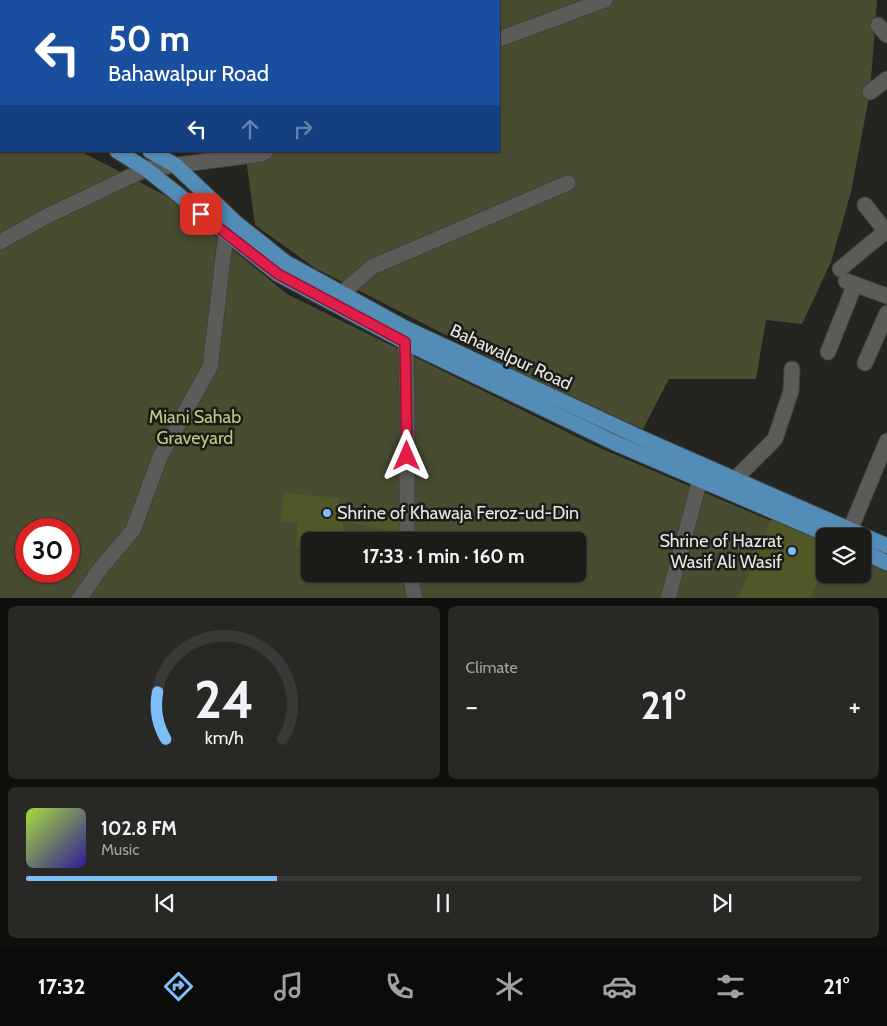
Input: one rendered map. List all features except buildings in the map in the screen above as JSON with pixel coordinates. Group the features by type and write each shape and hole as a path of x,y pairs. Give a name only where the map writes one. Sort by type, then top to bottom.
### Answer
{"main road":[{"name":"Bahawalpur Road","path":"119,152 146,169 278,274 405,335 615,443 816,529"},
{"name":"Bahawalpur Road","path":"152,152 175,166 235,222 285,262 341,294 405,335 845,528"},
{"name":"Bahawalpur Road","path":"871,539 887,546"},
{"path":"871,555 887,562"}],"street":[{"path":"500,39 605,0"},
{"path":"870,92 887,79"},
{"path":"0,242 47,216 146,169 264,152"},
{"path":"341,294 372,267 568,182"},
{"path":"828,352 847,278 887,231 865,205"},
{"path":"79,598 133,530 160,456 210,367 226,234"},
{"path":"847,278 887,296"},
{"path":"865,363 887,313"},
{"path":"405,335 407,532"},
{"path":"735,479 776,439 791,391 792,369"},
{"path":"851,528 887,441"},
{"path":"668,598 700,479"},
{"path":"412,582 415,598"}],"green space":[{"path":"500,0 877,0 870,92 851,192 831,262 802,324 766,320 756,379 669,379 643,429 520,373 315,268 255,225 245,152 500,152"},
{"name":"Miani Sahab Graveyard","path":"0,152 82,152 168,197 287,294 593,445 816,540 816,583 871,583 871,565 887,572 887,598 0,598"}],"place":[{"name":"Shrine of Khawaja Feroz-ud-Din","path":"327,513"},
{"name":"Shrine of Hazrat Wasif Ali Wasif","path":"792,551"}],"route":[{"path":"201,214 278,274 405,342 407,456"}]}
